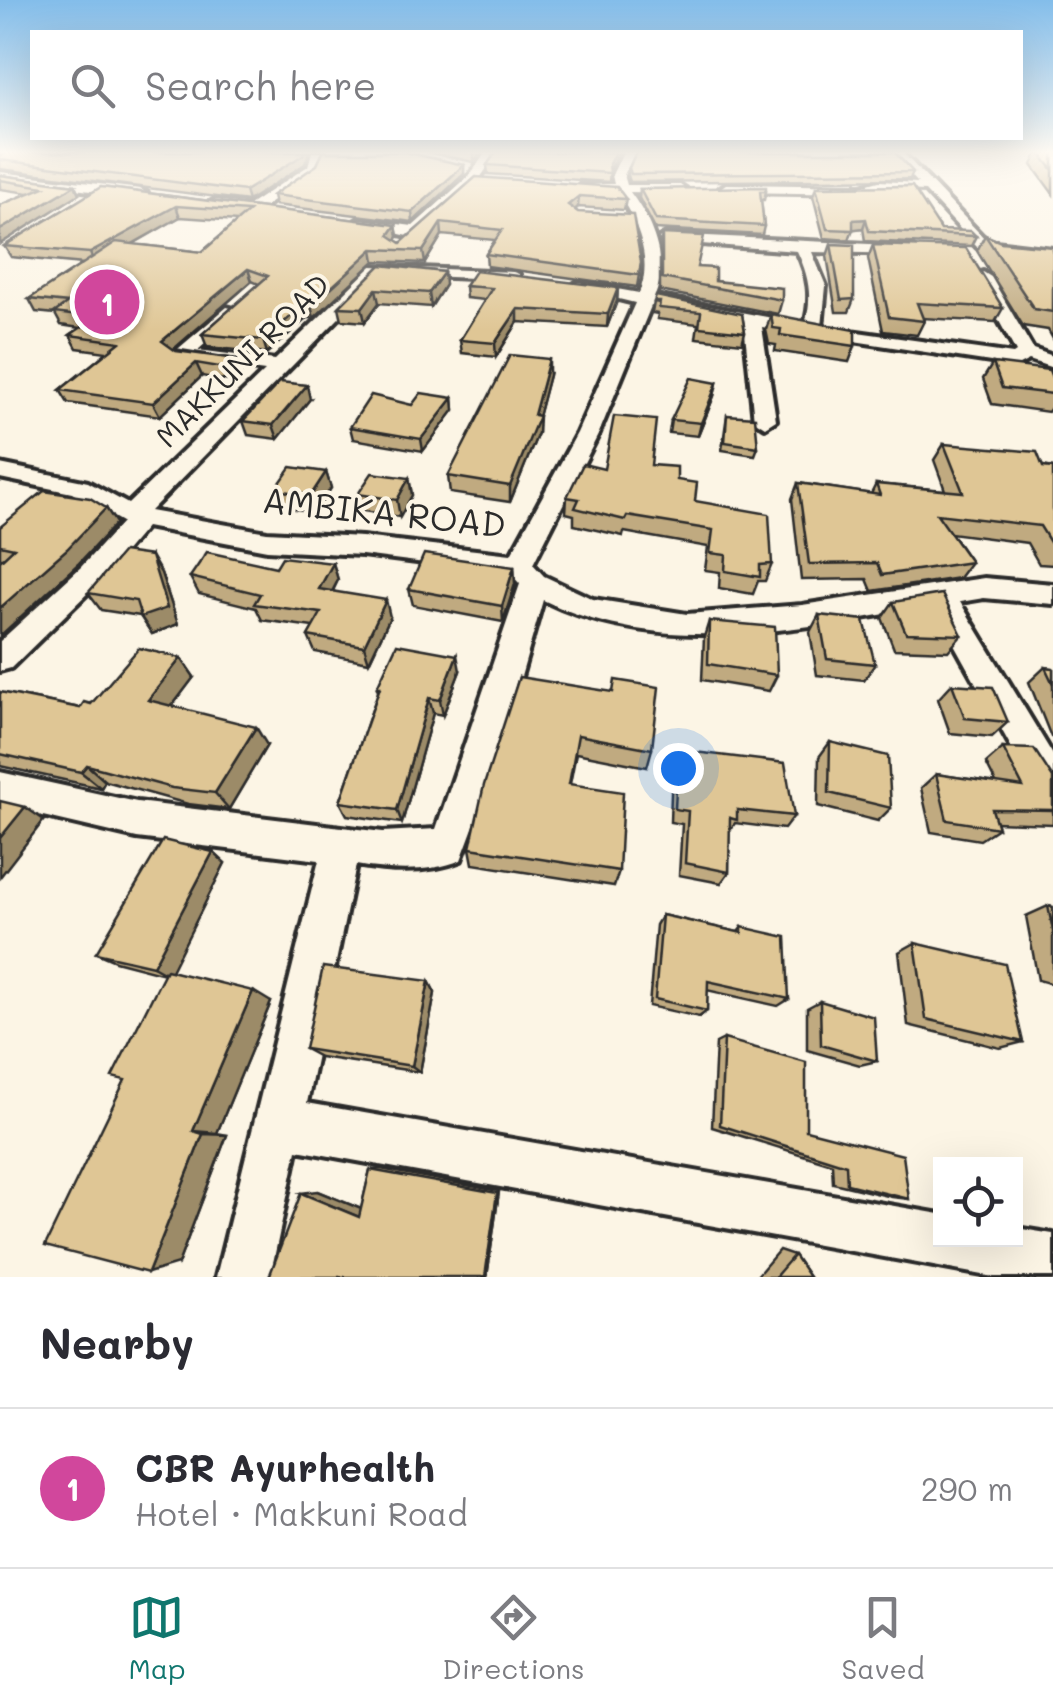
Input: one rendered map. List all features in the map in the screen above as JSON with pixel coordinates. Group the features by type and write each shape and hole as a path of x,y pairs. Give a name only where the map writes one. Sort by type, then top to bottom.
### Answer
{"street":[{"path":"404,244 439,212"},
{"path":"0,789 137,820 383,852 448,847 476,770 526,574 647,298 653,270 632,212"},
{"path":"953,212 976,239 993,249"},
{"path":"343,221 416,231"},
{"path":"638,224 802,247 931,252"},
{"path":"802,247 819,278 822,293 812,328"},
{"path":"1026,353 967,253 993,249 1053,254"},
{"name":"MAKKUNI ROAD","path":"0,660 115,550 135,516 384,262 546,282 996,358 1017,360 1026,353 1053,362"},
{"path":"247,299 182,354 281,367"},
{"path":"752,319 765,420"},
{"name":"AMBIKA ROAD","path":"0,470 80,487 135,516 267,541 362,546 526,574 588,608 687,625 802,616 984,588 1053,594"},
{"path":"940,595 1053,786"},
{"path":"243,1277 342,844"},
{"path":"280,1123 1053,1261"}],"building":[{"path":"0,212 31,212 0,230"},
{"path":"61,212 166,212 90,253 4,246"},
{"path":"248,212 292,212 396,225 389,235 401,243 437,212 633,215 641,262 639,275 486,254 502,230 441,223 423,251 373,249 311,306 304,305 263,340 202,334 268,276 248,269 162,341 176,351 237,359 225,368 196,363 153,403 60,390 120,342 70,335 95,318 54,313 68,303 29,299 116,242 202,252"},
{"path":"652,212 762,212 764,226 656,220"},
{"path":"822,212 929,212 941,230 971,231 976,236 869,231 866,219 853,220 853,230 827,229"},
{"path":"662,234 704,236 697,267 715,268 715,281 782,288 782,300 662,278"},
{"path":"985,235 1001,242 1053,247 1053,312 1034,309"},
{"path":"831,244 854,245 854,299 841,300"},
{"path":"873,245 966,248 1003,308 917,303 924,321 889,317"},
{"path":"381,265 444,272 429,293 376,289 362,308 339,307"},
{"path":"475,271 618,288 608,314 518,309 495,343 460,340 492,288 465,286"},
{"path":"656,296 742,314 745,332 699,327 701,312 659,308 660,302 654,302"},
{"path":"771,314 855,330 855,346 780,335 781,329 773,328"},
{"path":"510,355 549,359 534,415 539,416 510,486 448,476"},
{"path":"993,363 1049,370 1053,394 1002,388"},
{"path":"691,378 717,383 701,423 671,420"},
{"path":"280,382 307,385 273,425 243,421"},
{"path":"421,393 453,398 421,439 350,427 371,395 412,405"},
{"path":"727,415 755,417 758,447 725,442"},
{"path":"614,416 656,420 651,465 677,467 677,480 697,483 695,501 769,514 772,564 760,565 760,577 725,571 726,555 710,553 713,530 627,516 625,520 575,508 579,499 567,497 583,464 604,469"},
{"path":"944,444 1037,452 1043,467 1053,468 1053,547 1040,526 937,514 971,562 882,575 877,563 809,564 798,483 880,495 876,484 963,492"},
{"path":"291,467 326,472 311,495 275,490"},
{"path":"372,473 409,478 397,500 358,494"},
{"path":"44,491 90,498 106,508 67,549 0,608 0,561 14,548 0,545 0,527"},
{"path":"123,552 151,556 167,608 141,617 136,601 88,593"},
{"path":"207,552 276,567 282,557 333,563 319,589 386,600 364,646 308,636 321,613 254,604 260,594 190,577"},
{"path":"424,554 514,567 502,606 409,589"},
{"path":"942,594 962,635 906,633 893,602"},
{"path":"819,615 864,620 875,664 827,659"},
{"path":"709,621 775,627 777,675 708,664"},
{"path":"397,644 457,655 440,700 429,698 397,810 340,802 377,687"},
{"path":"139,648 181,658 148,700 256,727 215,793 172,788 87,765 81,772 0,754 0,692 80,708 84,702 91,704"},
{"path":"1045,667 1053,668 1053,684"},
{"path":"519,677 613,692 615,680 659,687 652,749 578,735 569,784 623,792 619,871 470,848 484,785"},
{"path":"952,684 993,687 1008,722 965,718"},
{"path":"830,742 888,756 891,808 829,793"},
{"path":"1003,748 1034,749 1053,778 1053,810 992,809 998,828 947,820 936,774 1023,787"},
{"path":"678,750 785,763 794,816 737,810 737,820 730,818 729,872 685,863 688,811 675,809"},
{"path":"0,801 25,807 0,838"},
{"path":"163,840 213,852 153,966 96,953"},
{"path":"662,915 742,933 742,927 786,937 789,999 708,981 707,1011 655,999"},
{"path":"915,943 1005,964 1023,1042 926,1019"},
{"path":"323,967 429,981 412,1066 305,1049"},
{"path":"166,970 253,991 193,1131 203,1134 148,1273 45,1246 125,1080 112,1077"},
{"path":"820,1001 874,1017 877,1061 821,1045"},
{"path":"724,1039 806,1062 806,1130 903,1155 909,1199 847,1184 846,1165 720,1125"},
{"path":"370,1170 497,1193 485,1277 269,1277 301,1193 359,1217"},
{"path":"794,1255 809,1277 775,1277"}],"place":[{"name":"CBR Ayurhealth","path":"107,302"}]}
